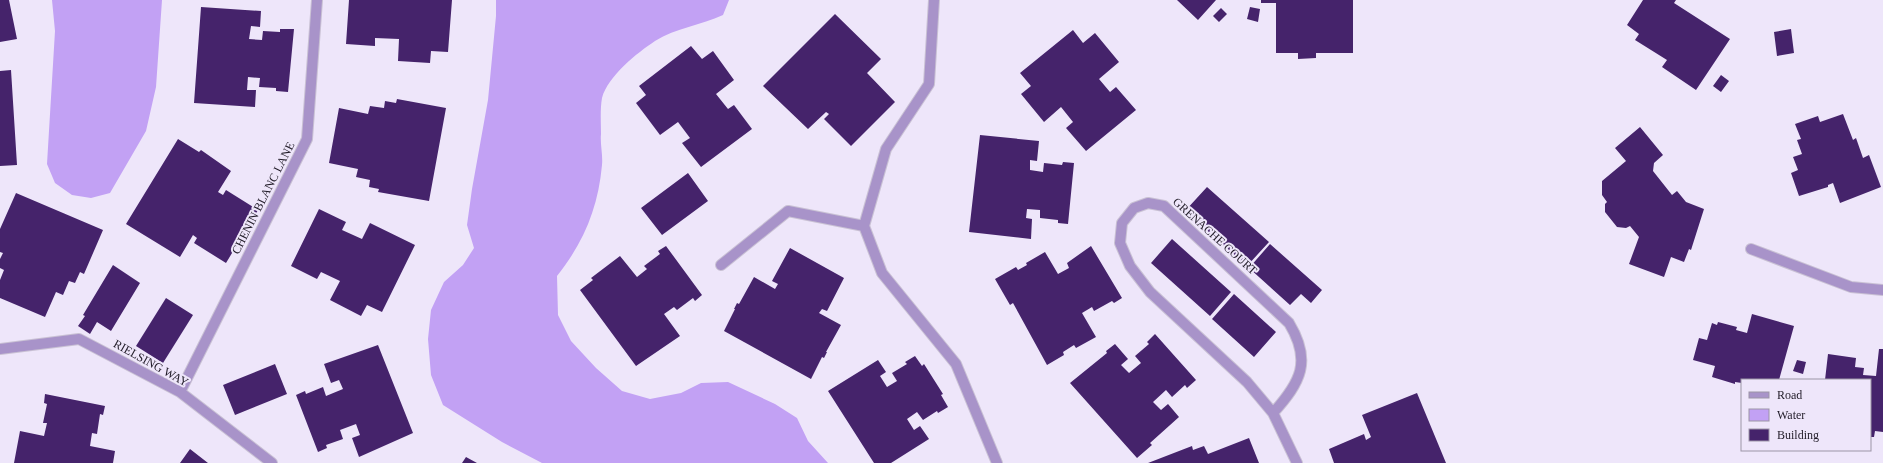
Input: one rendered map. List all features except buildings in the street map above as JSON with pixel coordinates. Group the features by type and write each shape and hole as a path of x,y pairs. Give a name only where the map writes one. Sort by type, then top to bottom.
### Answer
{"street":[{"name":"CHENIN BLANC LANE","path":"180,392 307,138 317,0"},
{"path":"934,0 929,84 886,149 864,226 882,273 956,364 997,463"},
{"name":"GRENACHE COURT","path":"1273,413 1291,393 1300,372 1301,353 1298,337 1289,323 1164,206 1148,203 1134,208 1122,223 1120,243 1130,266 1150,292 1248,382 1273,413 1298,463"},
{"path":"721,265 788,211 864,226"},
{"path":"1751,249 1851,287 1883,290"},
{"name":"RIELSING WAY","path":"0,349 79,339 180,392 272,463"}],"water":[{"path":"52,0 162,0 156,87 146,131 110,193 91,198 72,195 55,183 47,164 55,31"},
{"path":"496,0 729,0 723,15 671,33 648,46 617,73 605,90 601,107 602,161 597,196 582,237 567,263 557,276 558,315 571,341 596,368 622,391 650,399 681,393 701,383 728,382 775,404 797,418 808,441 828,463 542,463 502,442 443,405 431,375 428,339 431,310 444,282 463,265 474,248 467,225 488,100 496,16"}]}
